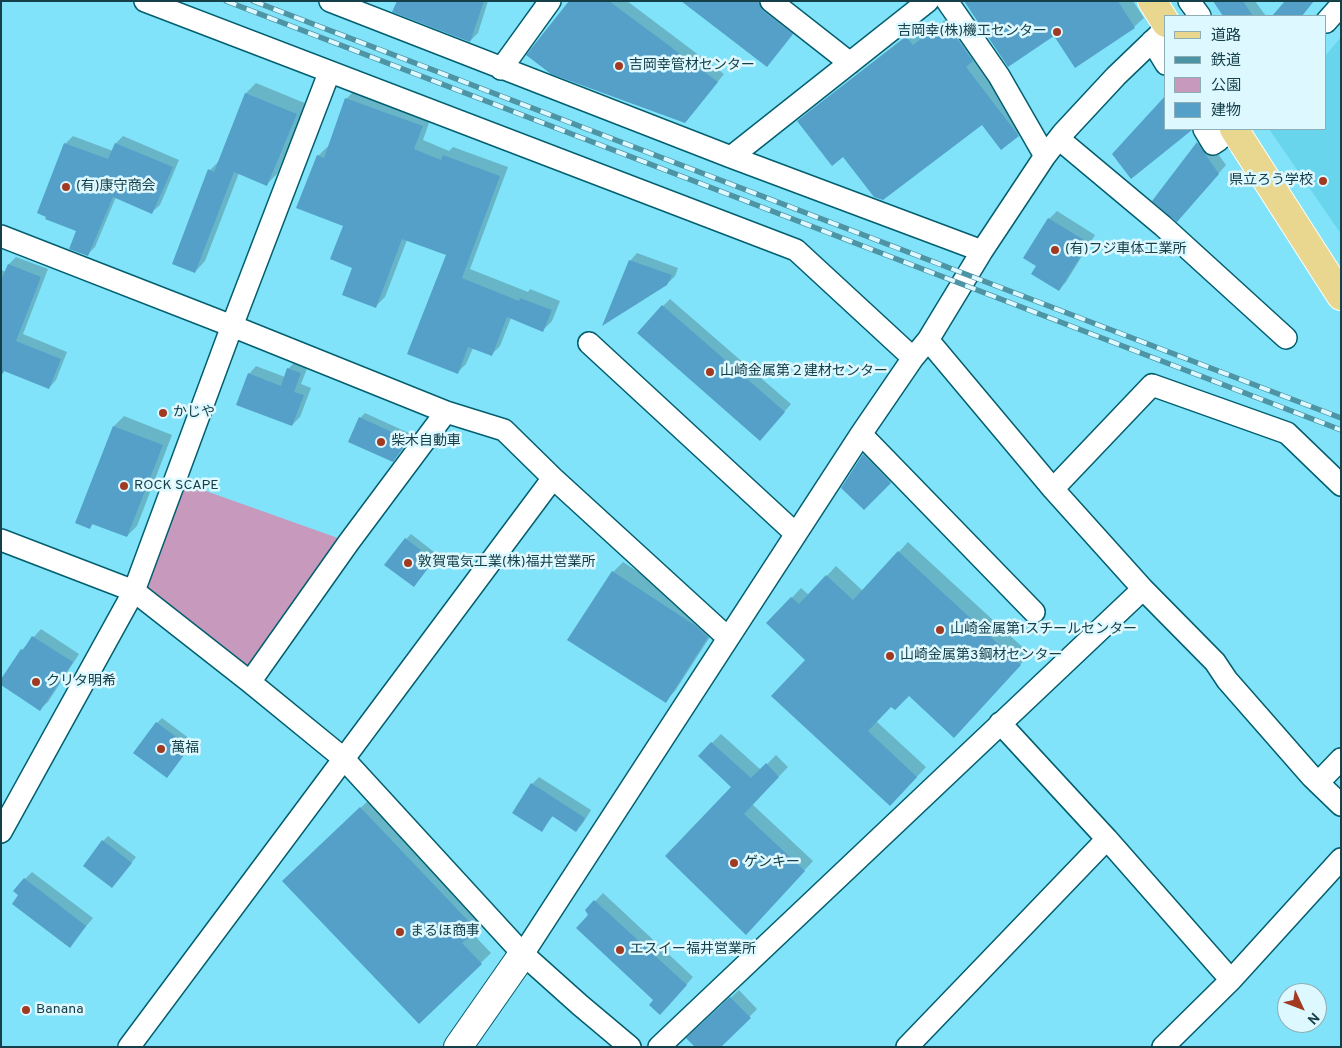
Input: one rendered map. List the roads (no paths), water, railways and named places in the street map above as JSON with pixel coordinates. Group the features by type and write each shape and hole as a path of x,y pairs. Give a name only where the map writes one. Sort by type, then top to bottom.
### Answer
{"main road":[{"path":"1152,1 1161,31"},
{"path":"1219,132 1341,296"}],"street":[{"path":"145,1 329,73 796,250 913,358"},
{"path":"330,1 731,157 982,251"},
{"path":"502,69 550,1"},
{"path":"771,1 850,63"},
{"path":"731,157 928,1"},
{"path":"947,1 999,76 1045,156"},
{"path":"1189,1 1199,15"},
{"path":"1327,21 1341,5"},
{"path":"1161,31 1164,51"},
{"path":"458,1047 523,954 727,637 861,434 913,358 928,340 982,251 1045,156 1058,139 1161,31"},
{"path":"1,832 134,591 232,326 329,73"},
{"path":"1058,139 1163,226 1286,338"},
{"path":"1,236 446,412 504,430 553,478 727,637"},
{"path":"928,340 1053,489 1143,589 1215,662 1227,680 1318,783 1341,805"},
{"path":"589,343 796,534"},
{"path":"1053,489 1152,385 1287,433 1341,485"},
{"path":"250,682 343,550 446,412"},
{"path":"861,434 1034,612"},
{"path":"129,1047 553,478"},
{"path":"1,540 134,591 250,682 343,758 523,954 630,1047"},
{"path":"659,1047 1143,589"},
{"path":"1000,723 1107,839 1231,980"},
{"path":"1318,783 1341,760"},
{"path":"907,1047 1107,839"},
{"path":"1163,1047 1231,980 1341,859"}],"railway":[{"path":"226,1 1341,430"},
{"path":"253,1 1341,418"}],"place":[{"name":"吉岡幸(株)機工センター","path":"1057,32"},
{"name":"吉岡幸管材センター","path":"619,66"},
{"name":"県立ろう学校","path":"1323,181"},
{"name":"(有)康守商会","path":"66,187"},
{"name":"(有)フジ車体工業所","path":"1055,250"},
{"name":"山崎金属第２建材センター","path":"710,372"},
{"name":"かじや","path":"163,413"},
{"name":"柴木自動車","path":"381,442"},
{"name":"ROCK SCAPE","path":"124,486"},
{"name":"敦賀電気工業(株)福井営業所","path":"408,563"},
{"name":"山崎金属第1スチールセンター","path":"940,630"},
{"name":"山崎金属第3鋼材センター","path":"890,656"},
{"name":"クリタ明希","path":"36,682"},
{"name":"萬福","path":"161,749"},
{"name":"ゲンキー","path":"734,863"},
{"name":"まるほ商事","path":"400,932"},
{"name":"エスイー福井営業所","path":"620,950"},
{"name":"Banana","path":"26,1010"}]}
